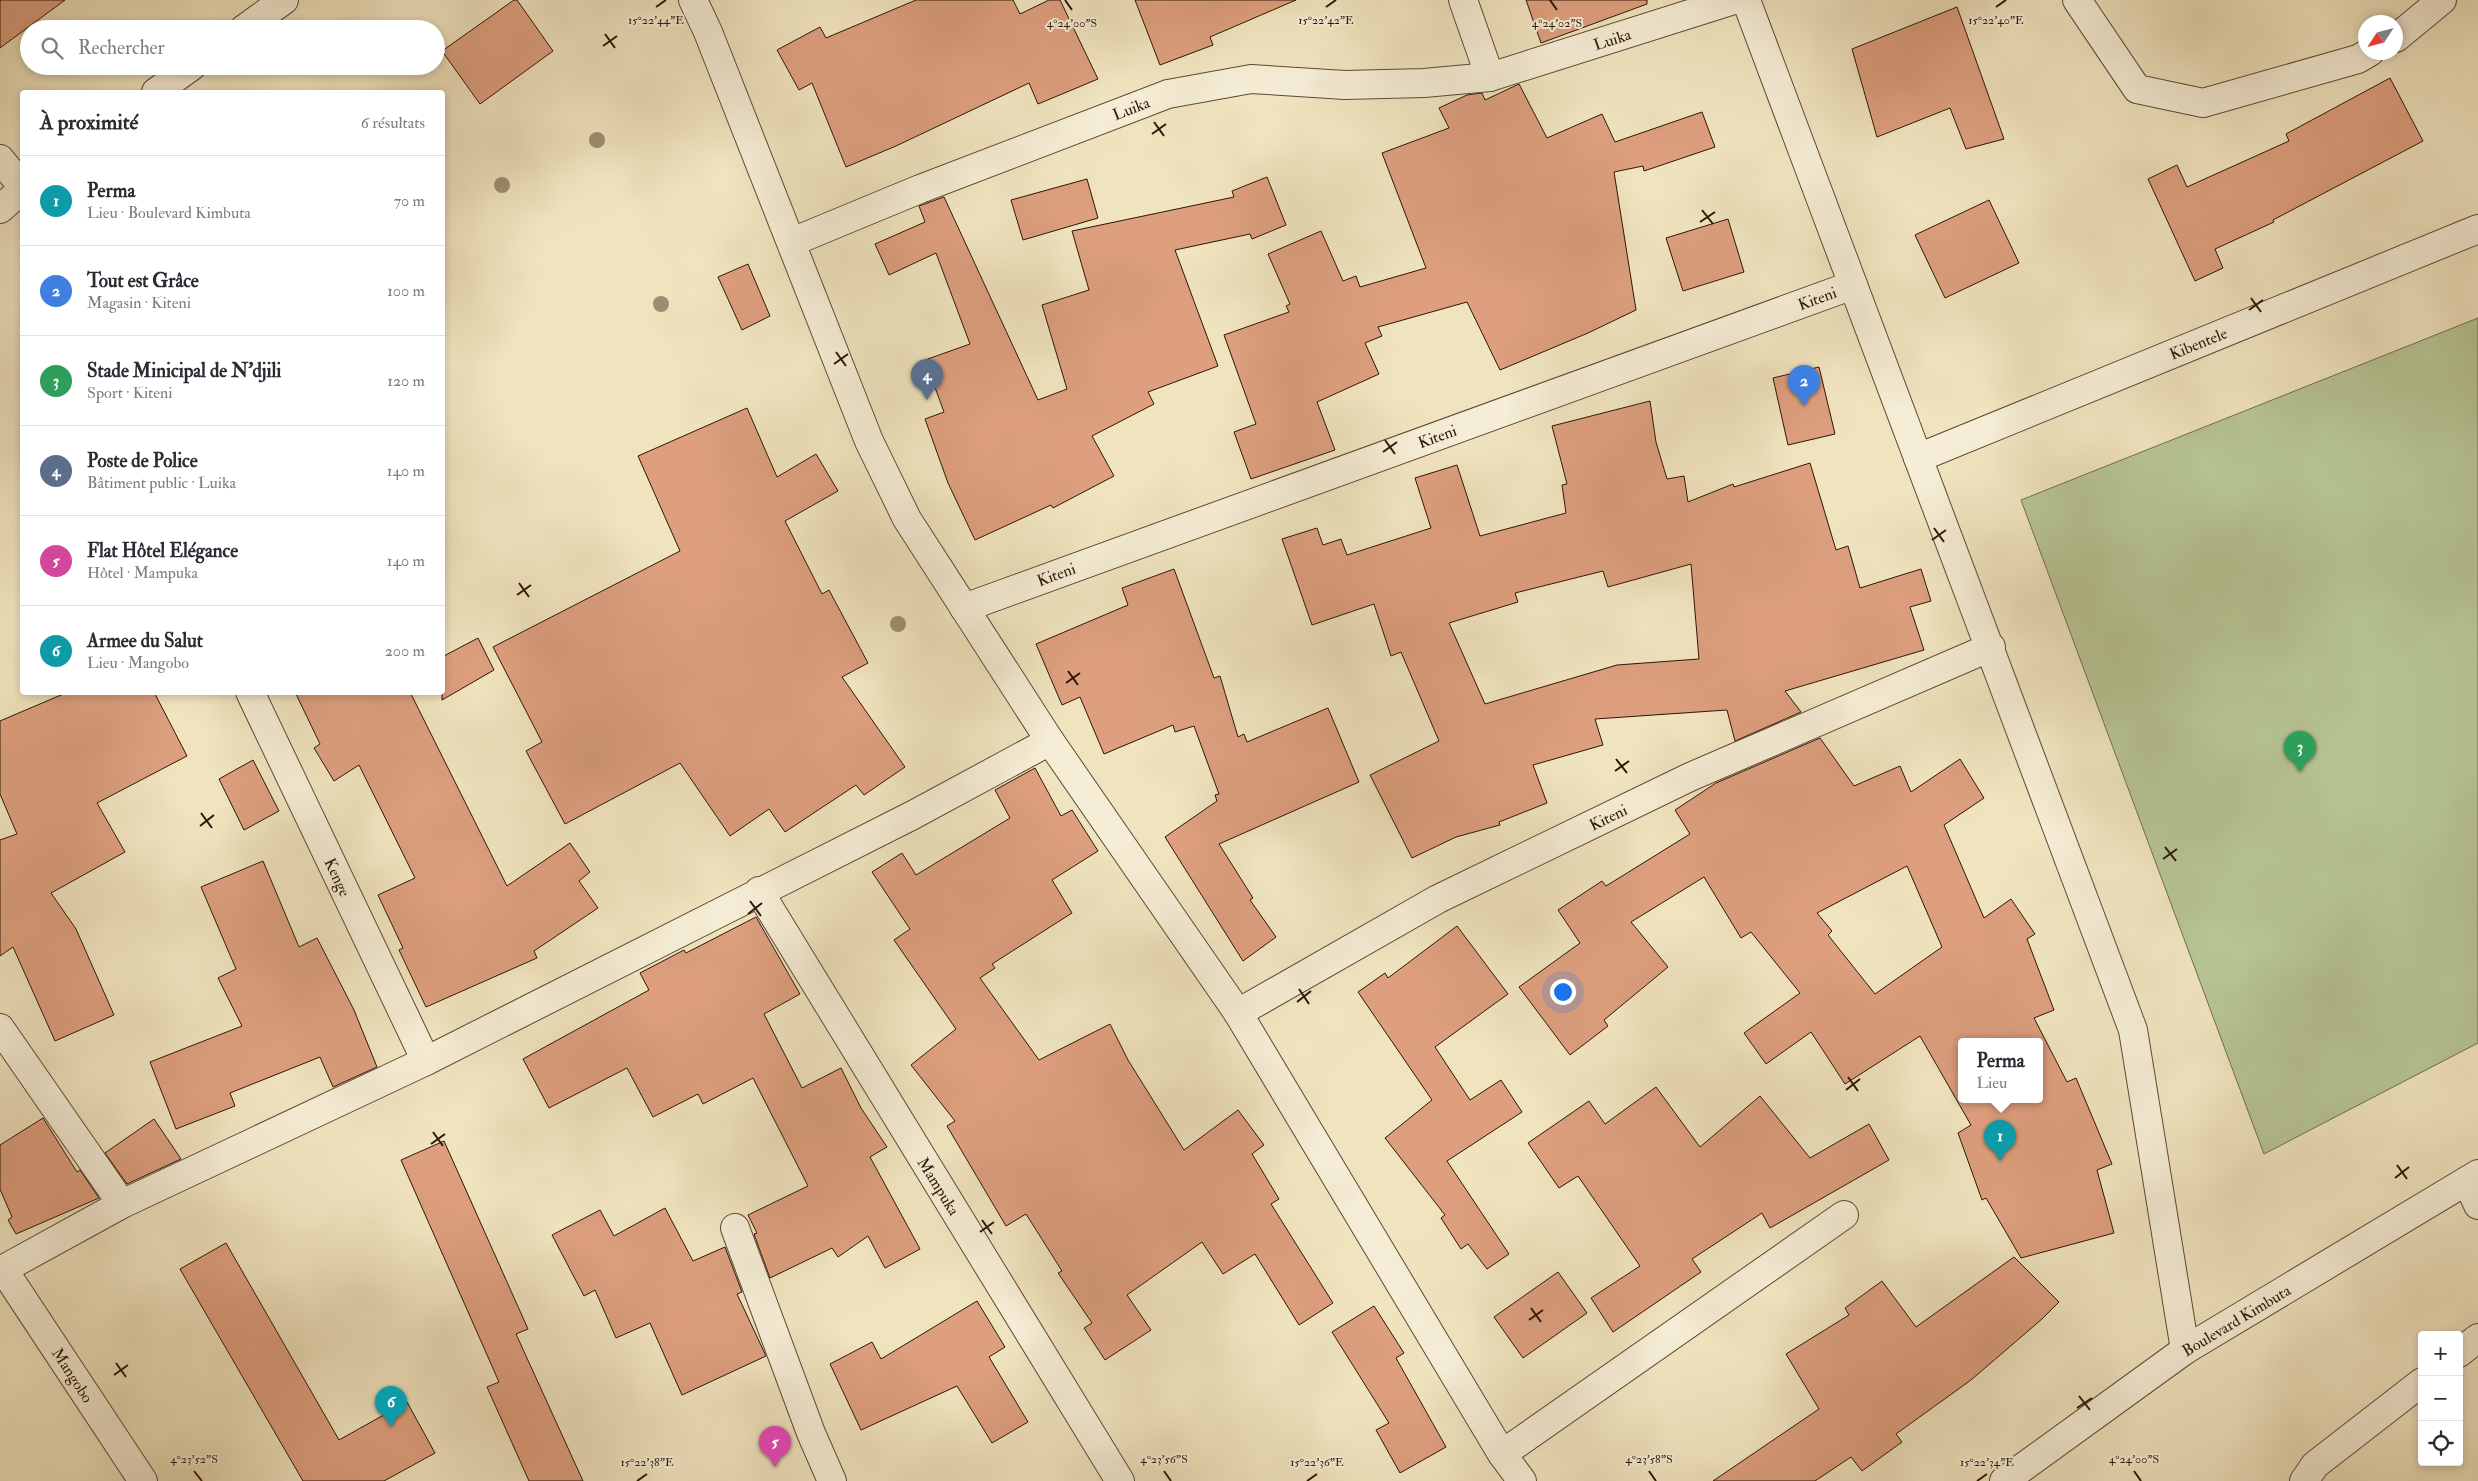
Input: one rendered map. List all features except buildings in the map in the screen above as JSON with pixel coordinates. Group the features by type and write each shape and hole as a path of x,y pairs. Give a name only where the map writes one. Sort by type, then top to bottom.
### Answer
{"street":[{"path":"256,20 284,0"},
{"path":"693,0 708,32 792,242 869,441 907,519 1050,741 1238,1013 1502,1454 1522,1481"},
{"path":"1462,0 1490,77"},
{"name":"Luika","path":"792,242 920,189 1168,94 1251,79 1345,85 1424,83 1490,77 1734,0"},
{"path":"1746,0 1991,647 2133,1030 2185,1350"},
{"path":"2077,0 2137,89 2203,103 2358,59"},
{"path":"2403,32 2442,0"},
{"path":"159,90 180,75"},
{"path":"0,159 16,200"},
{"name":"Kibentele","path":"1918,458 2478,228"},
{"name":"Kiteni","path":"964,608 1853,285"},
{"name":"Kiteni","path":"1238,1013 1438,899 1656,793 1991,647"},
{"name":"Kenge","path":"251,695 426,1061"},
{"path":"1,1270 122,1204 426,1061 759,891 913,815 1050,741"},
{"name":"Mampuka","path":"759,891 1120,1481"},
{"path":"0,1028 122,1204"},
{"path":"2472,1177 2478,1205"},
{"name":"Boulevard Kimbuta","path":"2004,1481 2185,1350 2472,1177"},
{"path":"1502,1454 1844,1215"},
{"path":"735,1228 811,1433 832,1481"},
{"name":"Mangobo","path":"1,1270 143,1481"},
{"path":"2463,1350 2478,1338"},
{"path":"2304,1481 2315,1465 2418,1385"}],"green space":[{"path":"2478,318 2478,1043 2264,1154 2021,500"}],"place":[{"name":"Poste de Police","path":"927,400"},
{"name":"Tout est Grâce","path":"1804,406"},
{"name":"Stade Minicipal de N'djili","path":"2300,772"},
{"name":"Perma","path":"2000,1161"},
{"name":"Armee du Salut","path":"391,1427"},
{"name":"Flat Hôtel Elégance","path":"775,1467"}]}
